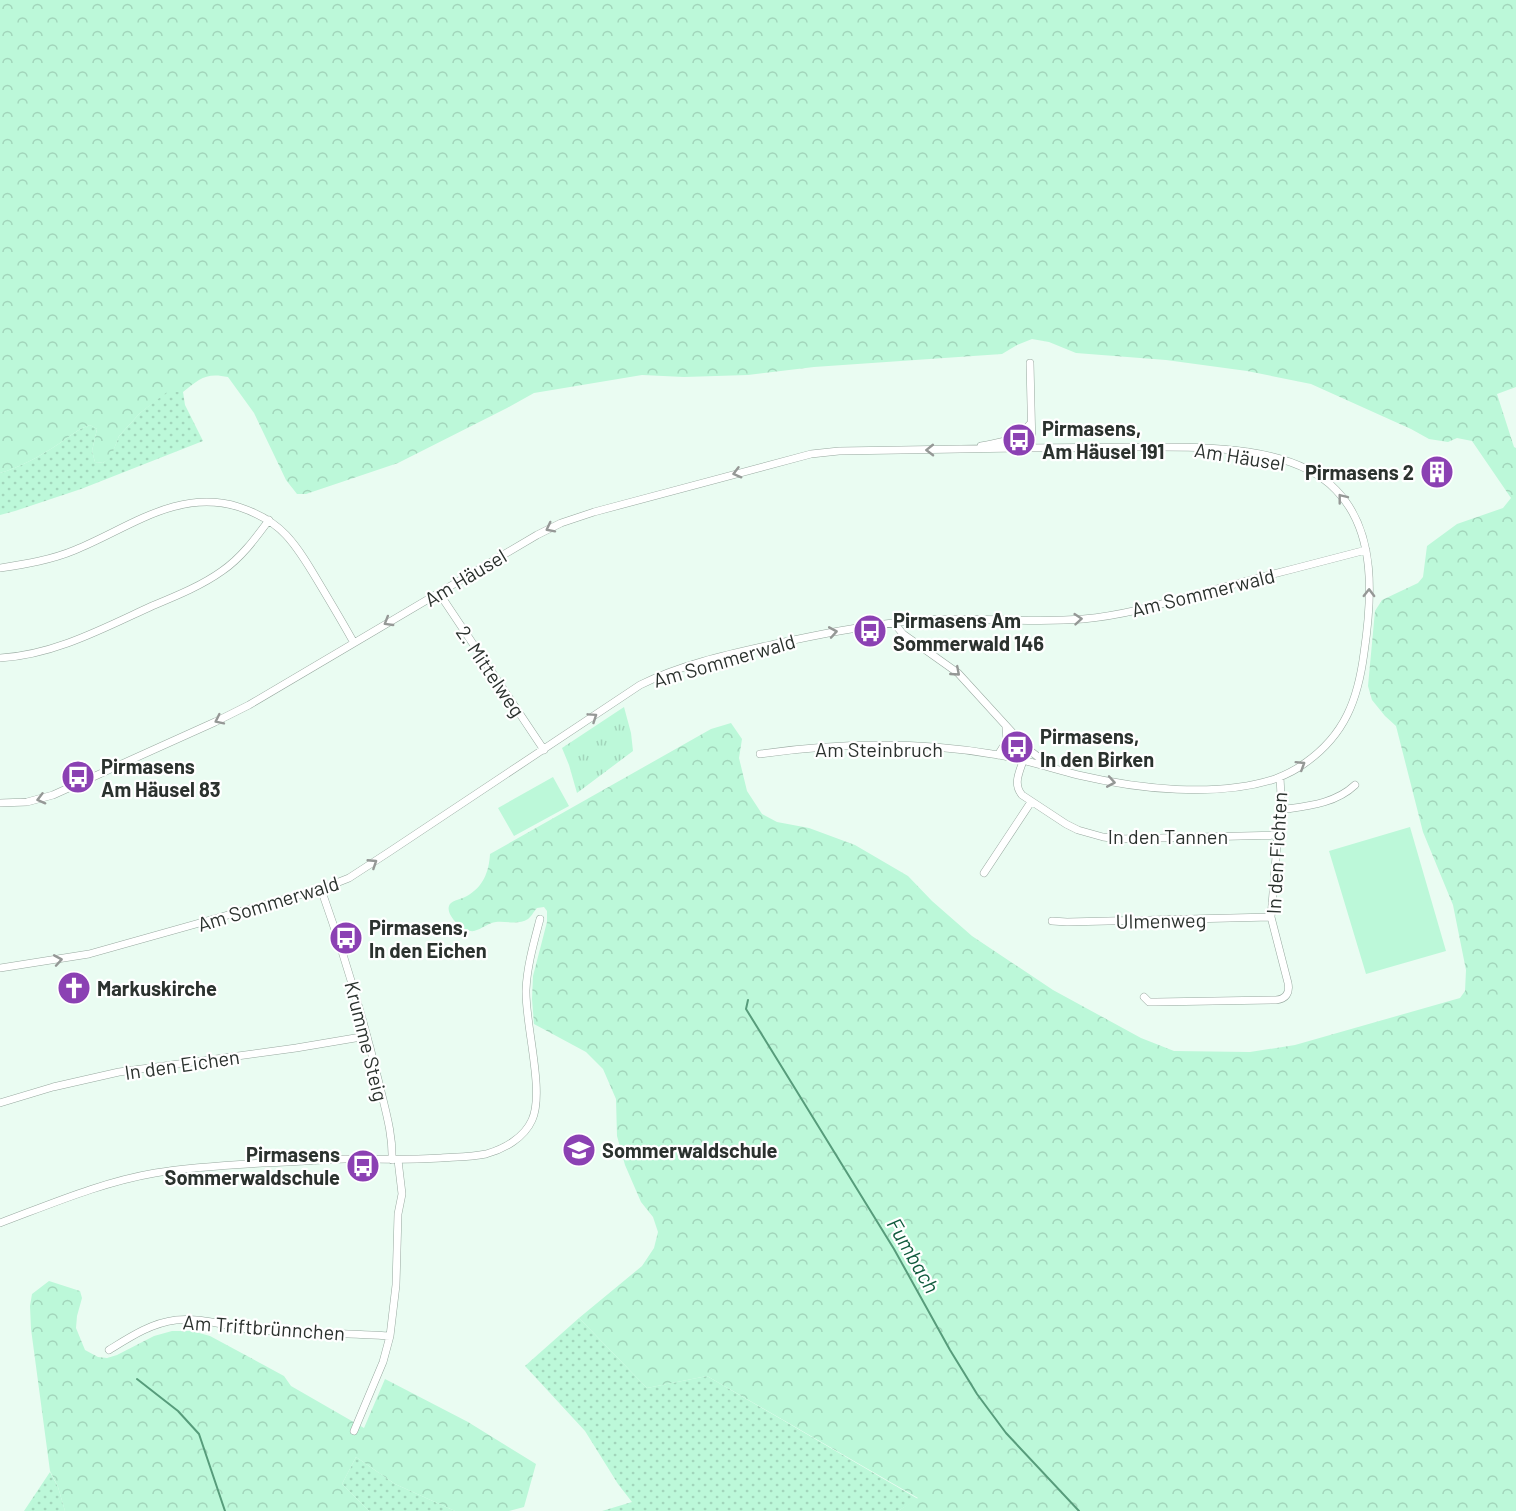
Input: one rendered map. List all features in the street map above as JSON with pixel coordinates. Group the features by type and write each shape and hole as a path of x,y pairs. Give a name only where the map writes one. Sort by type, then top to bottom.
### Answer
{"street":[{"path":"1030,363 1032,448"},
{"name":"Am Häusel","path":"963,449 1009,441 1023,433 1031,423"},
{"name":"Am Häusel","path":"0,803 39,800 81,784 249,705 537,534 561,523 811,453 839,451 1201,447 1251,453 1289,462 1322,477 1347,504 1358,523 1366,550 1369,580 1367,632 1362,671 1352,705 1329,744 1298,768 1280,777"},
{"path":"0,568 60,556 172,506 198,502 222,503 247,510 269,520 287,536 303,557 354,642"},
{"path":"0,658 28,655 73,641 193,588 234,562 269,520"},
{"name":"Am Sommerwald","path":"0,968 89,954 321,890 349,878 633,690 669,672 808,636 894,623 942,619 1051,621 1105,616 1155,606 1366,550"},
{"name":"2. Mittelweg","path":"439,593 544,750"},
{"path":"894,623 903,634 958,673 1006,728 1054,769"},
{"path":"998,754 1007,741 1006,728"},
{"name":"Am Steinbruch","path":"760,754 815,747 872,744 927,747 998,754 1106,782 1182,789 1234,788 1280,777"},
{"name":"In den Tannen","path":"1023,761 1017,781 1022,795 1078,830 1119,839 1277,836"},
{"name":"In den Fichten","path":"1144,997 1152,1002 1285,998 1288,983 1270,917 1281,796 1280,777"},
{"path":"1280,810 1324,802 1344,794 1355,785"},
{"path":"984,873 1031,802"},
{"name":"Krumme Steig","path":"321,890 351,976 367,1036 402,1194 398,1214 396,1285 390,1336 383,1362 354,1431"},
{"name":"Ulmenweg","path":"1052,921 1270,917"},
{"path":"0,1222 82,1192 158,1173 218,1166 324,1160 456,1157 485,1154 509,1144 519,1138 532,1122 537,1095 526,990 540,919"},
{"name":"In den Eichen","path":"0,1103 53,1087 119,1072 367,1036"},
{"name":"Am Triftbrünnchen","path":"110,1350 153,1326 190,1319 261,1330 390,1336"}],"green space":[{"path":"0,0 1516,0 1516,387 1497,394 1516,448 1516,1511 898,1511 918,1498 707,1376 647,1388 579,1318 642,1266 654,1248 658,1232 653,1217 641,1202 625,1165 617,1136 616,1099 603,1069 586,1052 534,1024 533,976 547,922 547,911 544,907 537,908 524,921 496,922 474,931 460,926 449,913 451,903 467,896 481,884 487,873 490,854 711,729 731,723 742,739 739,758 747,791 762,814 777,822 809,828 855,845 908,876 932,901 972,936 1053,990 1141,1038 1174,1051 1250,1052 1295,1045 1460,998 1465,991 1466,970 1453,905 1423,832 1396,726 1372,700 1368,686 1375,611 1382,600 1418,583 1423,577 1427,546 1457,524 1503,508 1511,498 1472,441 1457,438 1448,442 1429,439 1311,384 1247,371 1166,360 1076,353 1049,342 1032,339 1002,354 814,367 748,375 684,377 642,375 534,393 398,463 306,494 297,494 286,480 254,413 228,377 214,375 198,380 183,392 167,392 140,413 119,436 111,457 103,463 95,462 92,451 97,429 90,425 29,461 0,473"},
{"path":"167,391 183,392 185,405 203,441 81,489 0,515 0,473 29,461 90,425 97,429 92,451 95,462 103,463 111,456 119,436 140,413"},
{"path":"624,707 633,751 577,793 562,748"},
{"path":"553,777 569,806 514,836 498,808"},
{"path":"1410,827 1446,951 1366,974 1329,851"},
{"path":"49,1281 80,1291 82,1298 76,1328 85,1350 98,1357 107,1358 117,1355 154,1336 172,1331 192,1331 210,1336 284,1376 291,1386 364,1428 385,1379 468,1422 536,1464 524,1507 509,1511 455,1511 395,1484 356,1457 342,1484 369,1511 65,1511 58,1487 50,1471 31,1329 32,1294"},
{"path":"579,1318 647,1388 707,1376 918,1499 898,1511 602,1511 632,1502 585,1431 525,1366"},
{"path":"356,1457 395,1484 455,1511 369,1511 342,1484"},
{"path":"50,1472 58,1487 65,1511 24,1511"}],"waterway":[{"name":"Fumbach","path":"748,1000 746,1009 894,1249 977,1394 1006,1433 1079,1511"},
{"path":"137,1379 178,1411 199,1434 225,1511"}],"place":[{"name":"Pirmasens, Am Häusel 191","path":"1019,440"},
{"name":"Pirmasens 2","path":"1437,472"},
{"name":"Pirmasens Am Sommerwald 146","path":"870,631"},
{"name":"Pirmasens, In den Birken","path":"1017,747"},
{"name":"Pirmasens Am Häusel 83","path":"78,777"},
{"name":"Pirmasens, In den Eichen","path":"346,938"},
{"name":"Markuskirche","path":"74,988"},
{"name":"Sommerwaldschule","path":"579,1150"},
{"name":"Pirmasens Sommerwaldschule","path":"363,1166"}]}
